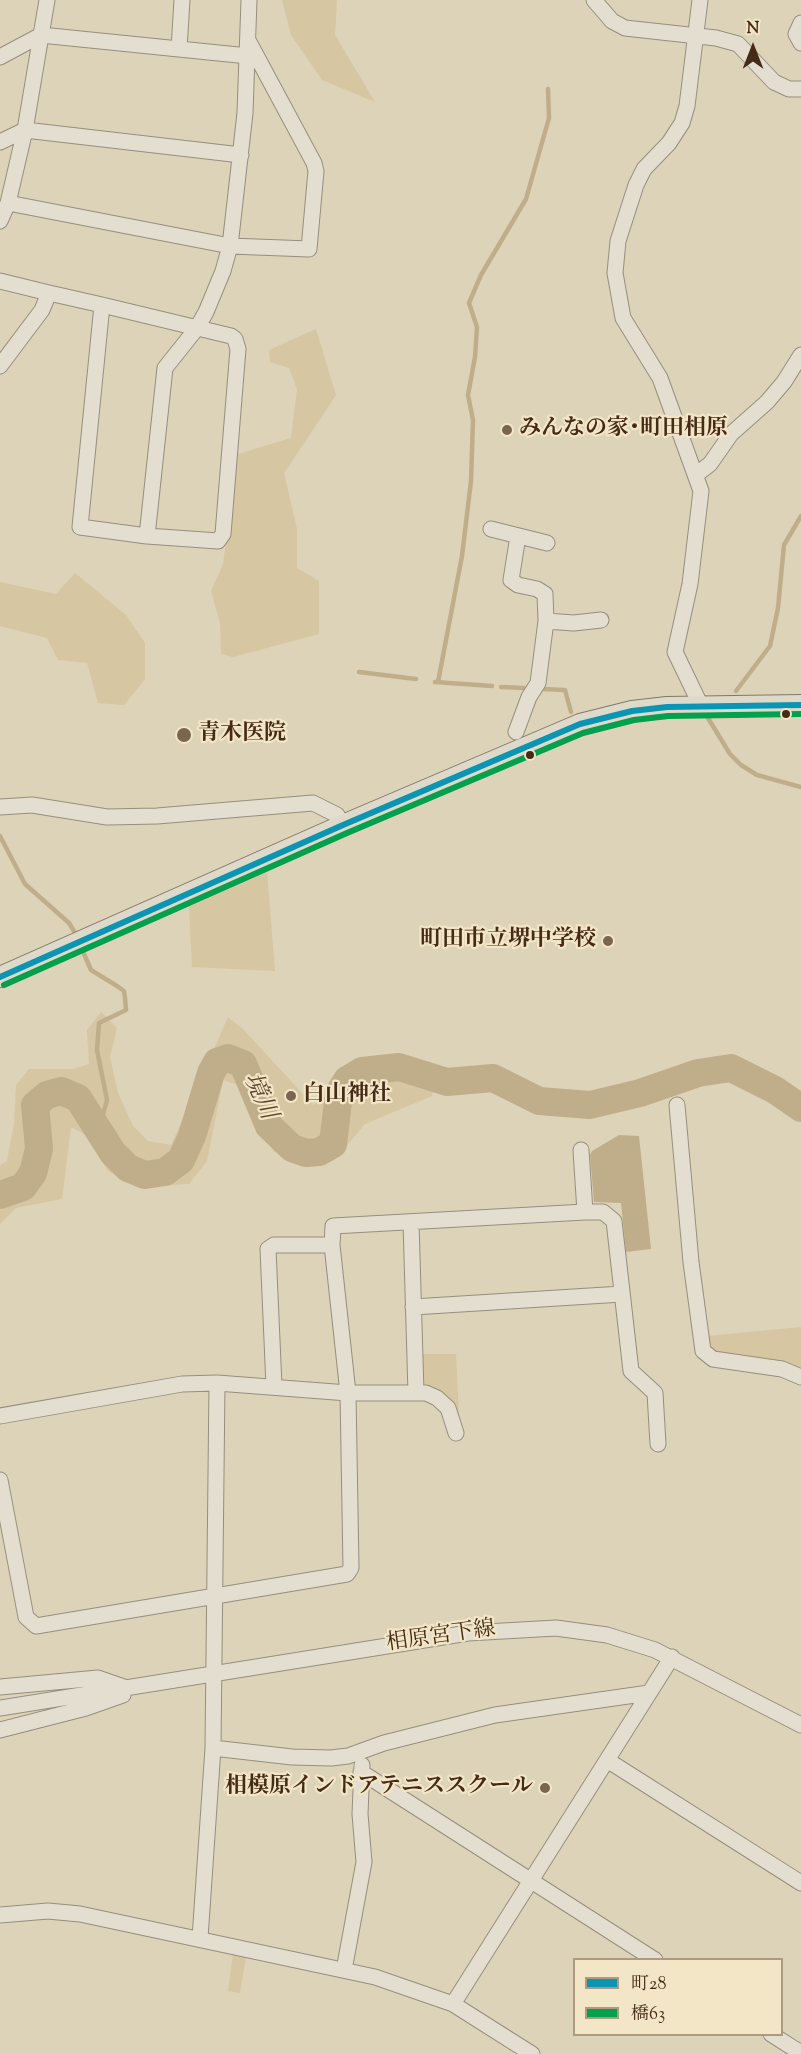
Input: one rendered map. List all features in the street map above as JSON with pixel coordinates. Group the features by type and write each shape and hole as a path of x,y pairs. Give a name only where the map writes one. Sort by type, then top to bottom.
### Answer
{"main road":[{"path":"0,977 343,825 580,724 632,711 701,706 801,705"}],"street":[{"path":"0,221 8,203 25,130 47,0"},
{"path":"179,49 182,0"},
{"path":"147,536 165,368 198,328 215,293 230,246 241,155 249,49 249,0"},
{"path":"594,0 618,26 727,40 738,44 774,82 789,89 801,89"},
{"path":"700,0 687,106 682,123 669,143 644,169 636,185 618,241 615,273 623,318 660,378 697,474 701,491 690,584 675,652 701,706"},
{"path":"801,22 796,34 801,43"},
{"path":"0,57 41,34 179,49 249,49"},
{"path":"8,203 230,246 309,249 316,171 314,163 249,49"},
{"path":"0,142 25,130 241,155"},
{"path":"0,281 49,293 102,305 231,336 237,344 223,534 222,538 214,543 80,527 102,305"},
{"path":"0,366 42,310 49,293"},
{"path":"697,474 710,464 731,434 773,395 801,355"},
{"path":"491,529 547,543"},
{"path":"516,732 529,697 538,683 546,621 545,594 537,589 518,585 511,580 518,536"},
{"path":"546,621 573,623 601,620"},
{"path":"0,807 32,805 106,817 157,816 313,803 337,815 343,825"},
{"path":"677,1105 703,1351 713,1359 782,1369 801,1377"},
{"path":"581,1150 585,1212"},
{"path":"0,1480 26,1617 32,1625 343,1576 350,1572 348,1393 332,1245 333,1226 585,1212 603,1212 614,1221 631,1371 656,1393 658,1444"},
{"path":"411,1222 416,1393"},
{"path":"274,1386 268,1250 274,1245 332,1245"},
{"path":"413,1307 622,1294"},
{"path":"200,1938 213,1748 217,1383"},
{"path":"0,1416 182,1384 217,1383 348,1393 432,1395 444,1404 453,1417 456,1433"},
{"name":"相原宮下線","path":"0,1708 468,1633 521,1628 589,1632 633,1642 672,1657 801,1725"},
{"path":"453,2004 672,1657"},
{"path":"0,1687 98,1678 125,1688"},
{"path":"0,1730 86,1708 151,1684"},
{"path":"213,1748 292,1757 331,1758 495,1715 649,1693"},
{"path":"344,1970 364,1862 360,1814 361,1772 365,1750"},
{"path":"607,1760 801,1884"},
{"path":"361,1772 653,1958"},
{"path":"0,1915 26,1911 65,1912 200,1938 375,1977 453,2004 532,2054"},
{"path":"774,2036 797,2049"}],"shaded area":[{"path":"282,0 337,0 335,35 375,102 322,80 291,35"},
{"path":"316,329 336,395 284,473 297,529 297,568 319,581 319,634 233,657 221,654 220,623 211,591 223,564 238,454 291,438 297,389 289,368 270,362 269,350"},
{"path":"75,573 126,615 145,643 145,679 124,705 98,703 87,663 58,660 47,638 0,626 0,582 56,594"},
{"path":"267,872 275,971 192,967 189,907"},
{"path":"101,1012 117,1028 110,1057 118,1093 133,1126 148,1141 171,1145 228,1017 243,1029 313,1105 353,1083 392,1076 434,1085 432,1096 365,1124 343,1150 299,1160 274,1152 239,1085 223,1080 207,1161 189,1184 138,1187 108,1171 84,1134 71,1127 62,1199 16,1208 0,1224 0,1165 7,1161 14,1123 16,1085 29,1069 73,1069 89,1064 87,1030"},
{"path":"619,1135 639,1136 651,1249 626,1252 621,1203 594,1202 590,1155 592,1151"},
{"path":"801,1327 801,1367 713,1351 709,1346 707,1336"},
{"path":"421,1354 456,1354 459,1417 446,1395 423,1383"},
{"path":"233,1954 246,1957 240,1993 228,1991"}],"waterway":[{"path":"438,682 462,556 471,481 473,420 468,395 475,357 477,327 469,303 481,275 526,199 549,118 548,89"},
{"path":"736,691 770,646 778,608 784,545 801,516"},
{"path":"359,672 416,679"},
{"path":"435,682 492,686"},
{"path":"501,687 524,688"},
{"path":"542,689 565,690 571,712"},
{"path":"708,718 730,754 741,765 757,775 801,787"},
{"path":"0,836 25,884 69,923 77,936"},
{"path":"81,947 91,970 124,991 125,998 126,1010 99,1023 97,1050 107,1100 99,1129"},
{"name":"境川","path":"0,1195 23,1187 33,1173 39,1149 35,1105 47,1095 61,1091 78,1098 113,1153 128,1168 145,1175 165,1172 181,1160 192,1136 211,1073 217,1062 228,1058 243,1064 269,1126 292,1148 306,1153 319,1152 333,1144 339,1093 347,1080 362,1071 399,1067 447,1082 493,1078 539,1101 590,1105 640,1093 698,1073 731,1068 775,1090 801,1108"}],"transit line":[{"name":"町28","path":"0,977 343,825 580,724 632,711 667,707 801,705"},
{"name":"橋63","path":"4,985 347,833 583,733 634,720 668,716 801,714"}],"place":[{"name":"みんなの家･町田相原","path":"507,430"},
{"name":"青木医院","path":"184,735"},
{"name":"町田市立堺中学校","path":"608,941"},
{"name":"白山神社","path":"291,1096"},
{"name":"相模原インドアテニススクール","path":"545,1788"}]}
